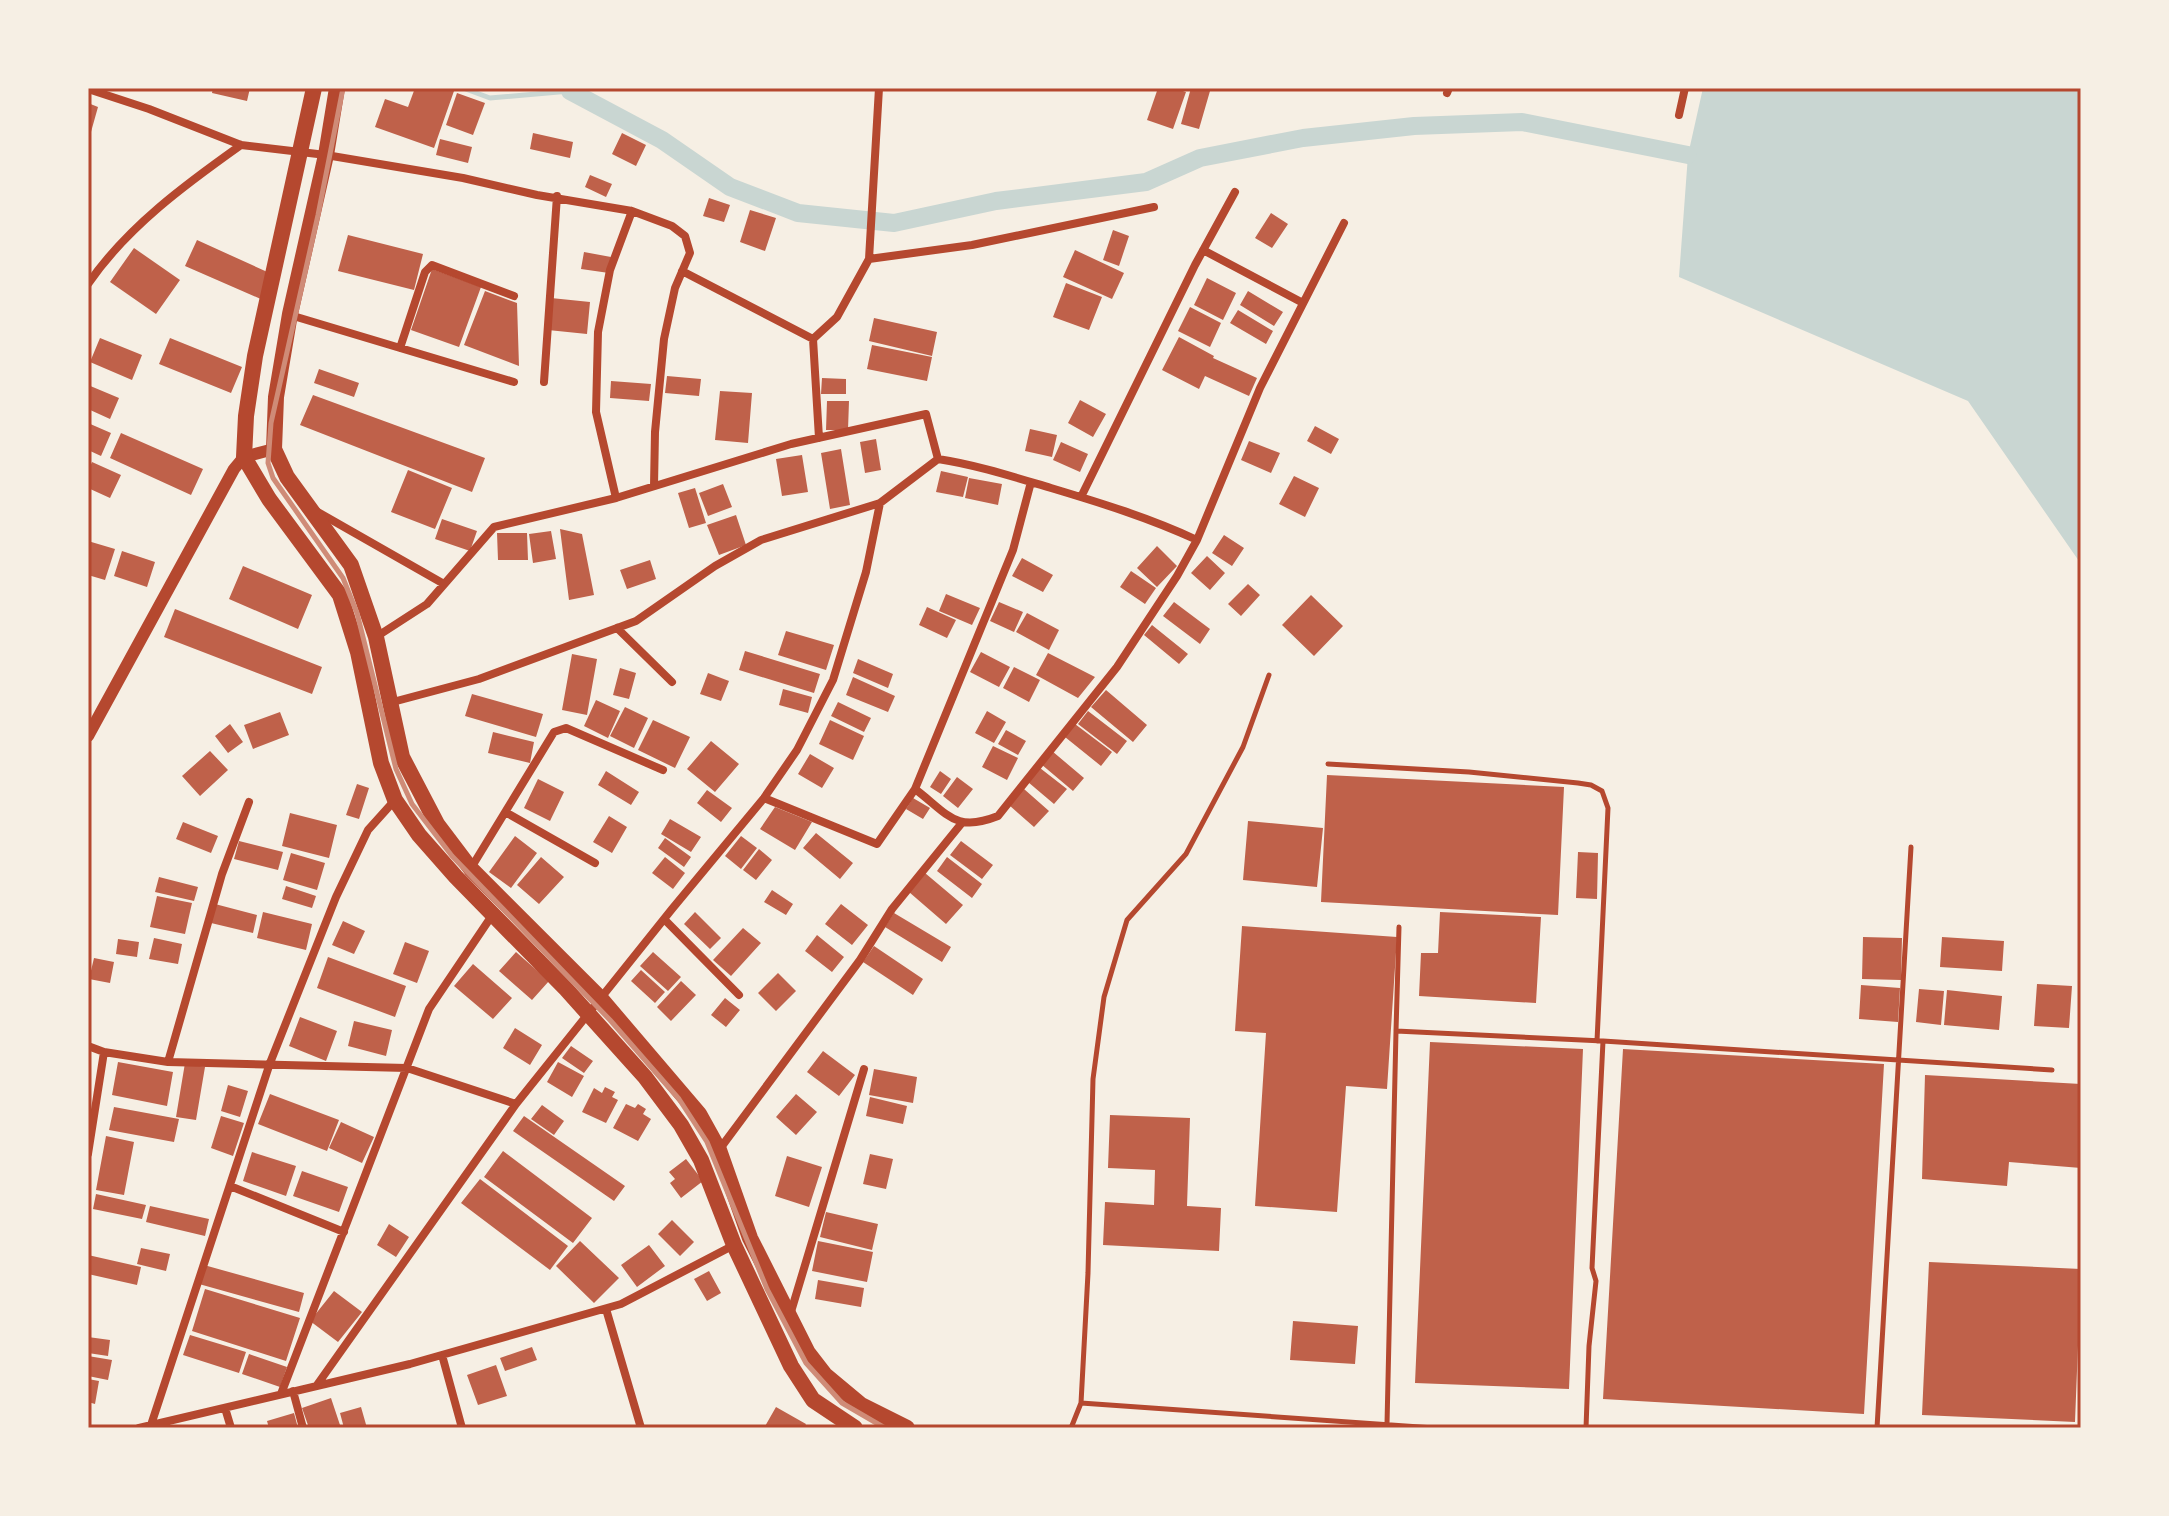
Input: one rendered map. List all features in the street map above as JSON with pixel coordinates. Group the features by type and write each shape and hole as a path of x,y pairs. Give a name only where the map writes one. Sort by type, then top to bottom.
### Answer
{"highway":[{"path":"314,88 255,356 246,416 244,457 278,512 340,595 358,652 381,763 395,800 419,835 645,1077 681,1125 701,1160 734,1245 798,1377 813,1400 855,1428"},
{"path":"337,88 326,155 290,314 276,397 274,449 287,477 351,565 376,637 402,757 437,824 471,869 601,999 699,1114 719,1150 750,1238 808,1353 825,1375 861,1405 907,1428"}],"street":[{"path":"813,339 837,317 870,256 879,88"},
{"path":"1679,115 1685,88"},
{"path":"88,89 241,145 326,155 463,178 537,195 632,211 672,226 685,236 690,253 675,288 664,339 655,432 654,486"},
{"path":"88,284 144,220 241,145"},
{"path":"1081,497 1203,250 1235,192"},
{"path":"544,382 557,196"},
{"path":"870,256 972,245 1154,207"},
{"path":"616,498 596,412 598,332 610,270 632,211"},
{"path":"915,789 961,824 978,824 998,816 1117,667 1197,540 1260,388 1344,223"},
{"path":"1203,250 1303,303"},
{"path":"400,348 425,272 432,265 514,296"},
{"path":"682,271 813,339"},
{"path":"290,314 514,382"},
{"path":"813,339 819,438"},
{"path":"376,637 427,604 494,527 616,498 819,438 926,414 938,459"},
{"path":"88,736 234,469 244,457 274,449"},
{"path":"389,704 479,679 636,621 715,566 761,540 880,503 938,459 970,464 1081,497 1158,522 1197,540"},
{"path":"764,798 877,844 915,789 1013,550 1031,482"},
{"path":"317,1385 516,1104 764,798 797,750 833,680 866,572 880,503"},
{"path":"312,509 444,584"},
{"path":"617,628 672,682"},
{"path":"471,869 554,732 566,728 663,770"},
{"path":"151,1425 270,1063 336,897 368,830 395,800"},
{"path":"168,1062 222,874 249,802"},
{"path":"507,813 595,863"},
{"path":"719,1150 852,971 892,909 961,824"},
{"path":"281,1394 429,1009 493,913"},
{"path":"664,919 739,995"},
{"path":"88,1046 104,1052 168,1062 407,1068 516,1104"},
{"path":"88,1154 104,1052"},
{"path":"790,1316 864,1069"},
{"path":"230,1186 344,1232"},
{"path":"139,1428 442,1355 606,1309 750,1238"},
{"path":"606,1309 641,1428"},
{"path":"442,1355 462,1428"},
{"path":"293,1391 303,1428"},
{"path":"225,1408 231,1428"}],"lane":[{"path":"1071,1428 1081,1403 1093,1079 1104,997 1127,920 1186,854 1243,747 1269,675"},
{"path":"1328,764 1469,772 1578,783 1602,791 1608,808 1592,1268 1596,1281 1589,1346 1586,1428"},
{"path":"1877,1428 1911,847"},
{"path":"1387,1424 1399,927"},
{"path":"1396,1031 2052,1070"},
{"path":"1081,1403 1434,1428"}],"shaded area":[{"path":"1703,88 2081,88 2081,564 1968,401 1679,277 1688,155"}],"building":[{"path":"213,88 250,88 247,101 212,93"},
{"path":"415,88 447,88 454,91 434,148 375,127 385,99 408,107"},
{"path":"1158,88 1186,92 1173,129 1147,120"},
{"path":"1191,88 1210,91 1199,129 1181,124"},
{"path":"457,93 485,103 473,135 446,125"},
{"path":"88,103 98,107 89,139 88,139"},
{"path":"533,133 573,142 570,158 530,149"},
{"path":"622,133 646,145 636,166 612,154"},
{"path":"440,139 472,147 468,163 436,155"},
{"path":"590,175 612,184 606,197 585,187"},
{"path":"709,198 730,205 724,222 703,216"},
{"path":"750,210 776,218 765,251 740,242"},
{"path":"1271,213 1288,224 1272,248 1255,238"},
{"path":"1113,230 1129,236 1119,266 1103,260"},
{"path":"348,235 423,254 414,290 338,271"},
{"path":"197,240 274,275 263,300 185,266"},
{"path":"134,248 180,280 156,314 110,282"},
{"path":"1075,250 1124,273 1112,299 1063,277"},
{"path":"584,252 611,257 609,273 581,269"},
{"path":"432,269 481,287 459,347 411,330"},
{"path":"1207,278 1236,293 1223,320 1194,305"},
{"path":"1066,283 1102,297 1089,330 1053,317"},
{"path":"485,291 517,303 519,366 464,345"},
{"path":"1248,291 1283,312 1274,326 1240,305"},
{"path":"551,298 590,302 587,334 548,330"},
{"path":"1190,307 1221,323 1210,347 1178,331"},
{"path":"1238,310 1273,331 1266,344 1230,323"},
{"path":"874,318 937,332 932,356 869,341"},
{"path":"1179,337 1213,358 1257,378 1249,396 1205,376 1199,389 1162,370"},
{"path":"100,338 142,355 132,380 90,362"},
{"path":"170,338 242,367 231,393 159,364"},
{"path":"872,345 932,357 927,381 867,369"},
{"path":"319,369 359,383 354,397 314,383"},
{"path":"667,376 701,379 699,396 665,393"},
{"path":"822,378 846,379 846,394 821,394"},
{"path":"611,381 651,384 649,401 610,398"},
{"path":"88,385 119,398 110,419 88,409"},
{"path":"720,391 752,393 748,443 715,440"},
{"path":"313,395 485,458 472,492 300,425"},
{"path":"1080,400 1106,414 1093,437 1068,423"},
{"path":"827,401 849,401 848,430 826,430"},
{"path":"88,423 111,433 101,456 88,450"},
{"path":"1315,426 1339,439 1331,454 1307,441"},
{"path":"1030,429 1057,435 1052,457 1025,451"},
{"path":"121,433 203,469 191,495 110,458"},
{"path":"876,439 881,470 865,473 860,442"},
{"path":"1249,441 1280,453 1271,473 1241,460"},
{"path":"1061,442 1088,454 1080,472 1053,460"},
{"path":"841,449 850,505 830,509 821,453"},
{"path":"802,455 808,492 782,496 776,459"},
{"path":"92,462 121,475 110,498 88,488 88,471"},
{"path":"408,470 452,488 435,529 391,512"},
{"path":"941,471 968,477 963,497 936,492"},
{"path":"1294,476 1319,488 1305,517 1279,504"},
{"path":"969,478 1002,484 998,505 965,498"},
{"path":"723,484 732,507 708,516 699,493"},
{"path":"695,488 706,523 689,528 678,493"},
{"path":"736,515 746,545 719,555 707,525"},
{"path":"442,519 477,531 470,551 435,539"},
{"path":"560,529 582,534 594,595 569,600"},
{"path":"551,531 556,559 533,563 529,534"},
{"path":"497,533 527,533 528,560 498,560"},
{"path":"1224,535 1244,548 1232,566 1212,553"},
{"path":"88,541 115,549 105,580 88,575"},
{"path":"1157,546 1177,566 1157,587 1137,568"},
{"path":"122,551 155,562 147,587 114,576"},
{"path":"1207,556 1225,573 1210,590 1191,573"},
{"path":"1022,558 1053,575 1043,592 1012,576"},
{"path":"650,560 656,579 627,589 620,570"},
{"path":"243,566 312,595 298,629 229,599"},
{"path":"1131,571 1156,588 1145,604 1120,587"},
{"path":"1248,584 1260,595 1241,616 1228,604"},
{"path":"946,594 980,608 972,625 939,611"},
{"path":"1311,595 1343,626 1314,656 1282,625"},
{"path":"999,602 1023,612 1014,632 990,621"},
{"path":"1174,602 1210,629 1200,644 1163,616"},
{"path":"927,607 956,620 947,638 919,625"},
{"path":"175,609 322,667 312,694 164,637"},
{"path":"1027,613 1059,630 1049,650 1016,632"},
{"path":"1152,625 1188,654 1179,664 1144,635"},
{"path":"786,631 834,645 826,670 778,655"},
{"path":"745,651 820,674 814,693 739,670"},
{"path":"981,652 1010,667 999,687 970,672"},
{"path":"1048,653 1095,677 1078,698 1036,675"},
{"path":"572,654 597,659 587,715 562,710"},
{"path":"858,659 893,674 888,688 853,673"},
{"path":"1014,667 1040,680 1029,702 1003,688"},
{"path":"620,668 636,673 629,699 613,695"},
{"path":"708,673 729,681 721,701 700,694"},
{"path":"853,677 895,696 888,712 846,695"},
{"path":"783,689 812,697 808,713 779,705"},
{"path":"1106,690 1147,725 1133,742 1091,707"},
{"path":"472,694 543,714 536,737 465,716"},
{"path":"596,700 620,711 608,738 584,726"},
{"path":"838,702 871,718 864,732 831,716"},
{"path":"625,707 648,718 634,748 610,736"},
{"path":"987,711 1006,722 994,743 975,733"},
{"path":"1088,711 1127,741 1117,754 1078,724"},
{"path":"280,712 289,735 253,749 244,725"},
{"path":"653,720 690,737 675,768 638,750"},
{"path":"830,720 864,736 853,760 819,744"},
{"path":"230,724 243,742 228,753 215,736"},
{"path":"1075,724 1112,752 1101,766 1065,737"},
{"path":"1006,730 1026,741 1018,755 998,744"},
{"path":"493,732 534,742 530,763 488,753"},
{"path":"711,741 739,764 715,792 687,769"},
{"path":"993,746 1018,758 1007,780 982,767"},
{"path":"210,751 228,770 200,796 182,776"},
{"path":"1052,751 1084,778 1073,791 1041,764"},
{"path":"810,754 834,768 822,788 798,774"},
{"path":"1040,768 1067,789 1054,804 1028,782"},
{"path":"606,771 639,792 631,805 598,785"},
{"path":"940,771 951,779 941,794 930,787"},
{"path":"1327,775 1564,787 1558,915 1321,902"},
{"path":"957,777 973,789 958,808 943,796"},
{"path":"538,779 564,792 550,821 524,808"},
{"path":"357,784 369,788 359,819 346,815"},
{"path":"1024,789 1049,811 1034,827 1009,805"},
{"path":"707,790 732,808 721,822 697,803"},
{"path":"913,798 930,808 923,819 906,809"},
{"path":"775,807 812,822 795,850 760,829"},
{"path":"290,813 337,825 329,858 282,846"},
{"path":"609,816 627,827 612,853 593,842"},
{"path":"670,819 701,837 691,852 661,834"},
{"path":"1248,821 1323,828 1317,887 1243,880"},
{"path":"183,822 218,836 211,853 176,839"},
{"path":"816,833 853,863 840,879 803,848"},
{"path":"515,836 537,853 511,888 489,872"},
{"path":"741,836 757,848 741,869 725,856"},
{"path":"665,838 691,857 684,867 658,848"},
{"path":"239,841 283,852 278,870 234,859"},
{"path":"961,841 993,865 982,879 950,855"},
{"path":"759,849 772,860 756,880 743,870"},
{"path":"1578,852 1598,853 1597,899 1576,898"},
{"path":"291,853 325,863 317,890 283,880"},
{"path":"541,857 564,877 539,904 517,885"},
{"path":"665,857 685,873 673,889 652,873"},
{"path":"947,857 982,884 972,898 937,871"},
{"path":"925,873 963,905 946,924 909,892"},
{"path":"159,877 198,887 194,901 155,892"},
{"path":"286,886 316,896 312,908 282,899"},
{"path":"772,890 793,904 786,915 764,902"},
{"path":"157,896 192,903 185,934 150,927"},
{"path":"215,904 257,915 253,933 211,923"},
{"path":"841,904 868,925 852,945 825,924"},
{"path":"263,912 312,924 306,950 257,938"},
{"path":"695,912 721,938 710,949 684,924"},
{"path":"1440,912 1541,917 1536,1003 1419,996 1421,953 1438,953"},
{"path":"894,913 951,947 942,962 885,927"},
{"path":"343,921 365,931 354,954 332,945"},
{"path":"1242,926 1397,937 1387,1089 1346,1086 1337,1212 1255,1206 1266,1033 1235,1031"},
{"path":"743,928 761,943 731,976 713,960"},
{"path":"817,935 844,957 832,972 805,951"},
{"path":"1863,937 1902,938 1901,980 1862,979"},
{"path":"1942,937 2004,941 2002,971 1940,967"},
{"path":"154,938 182,944 178,964 149,959"},
{"path":"118,939 139,942 137,957 116,954"},
{"path":"405,942 429,951 417,983 393,974"},
{"path":"874,946 923,979 913,995 863,962"},
{"path":"516,952 549,981 532,1000 499,971"},
{"path":"653,952 681,977 668,991 640,966"},
{"path":"328,957 406,986 395,1017 317,988"},
{"path":"94,958 114,962 110,983 89,979"},
{"path":"473,964 512,998 493,1019 454,986"},
{"path":"641,970 665,992 655,1003 631,981"},
{"path":"778,973 796,991 776,1011 758,993"},
{"path":"681,981 696,995 671,1021 657,1007"},
{"path":"2037,984 2072,986 2069,1028 2034,1026"},
{"path":"1861,985 1900,988 1898,1022 1859,1019"},
{"path":"1919,989 1944,991 1941,1025 1916,1022"},
{"path":"1947,990 2002,996 1999,1030 1944,1025"},
{"path":"725,998 740,1010 726,1027 711,1015"},
{"path":"300,1017 337,1031 326,1061 289,1046"},
{"path":"354,1021 392,1030 386,1056 348,1046"},
{"path":"515,1028 542,1045 530,1065 503,1048"},
{"path":"1430,1042 1583,1049 1569,1389 1415,1383"},
{"path":"571,1046 593,1061 584,1073 562,1058"},
{"path":"1623,1049 1884,1064 1864,1414 1603,1399"},
{"path":"823,1051 855,1075 839,1096 807,1072"},
{"path":"118,1062 173,1072 167,1106 112,1095"},
{"path":"558,1062 584,1076 572,1097 547,1082"},
{"path":"185,1063 205,1067 196,1120 176,1117"},
{"path":"874,1069 917,1077 913,1103 869,1095"},
{"path":"1925,1075 2081,1084 2081,1168 2009,1162 2007,1186 1922,1179"},
{"path":"228,1085 248,1091 240,1117 221,1111"},
{"path":"605,1087 615,1092 612,1097 618,1100 606,1123 582,1112 594,1088 602,1093"},
{"path":"270,1094 339,1120 327,1151 258,1124"},
{"path":"796,1094 817,1112 796,1135 776,1117"},
{"path":"870,1097 907,1106 903,1124 866,1116"},
{"path":"626,1104 635,1108 638,1104 646,1109 643,1114 651,1119 638,1141 613,1128"},
{"path":"542,1105 564,1121 554,1135 531,1119"},
{"path":"114,1107 179,1119 174,1142 109,1130"},
{"path":"1110,1115 1190,1118 1187,1206 1221,1208 1219,1251 1103,1245 1105,1202 1154,1205 1155,1170 1108,1168"},
{"path":"221,1116 244,1123 233,1156 211,1148"},
{"path":"524,1116 625,1186 614,1201 513,1131"},
{"path":"341,1122 374,1137 362,1163 329,1148"},
{"path":"106,1136 134,1142 124,1195 96,1190"},
{"path":"503,1151 592,1218 573,1243 484,1177"},
{"path":"252,1152 296,1166 286,1196 243,1181"},
{"path":"870,1154 893,1159 886,1189 863,1184"},
{"path":"787,1156 822,1167 809,1207 775,1196"},
{"path":"686,1159 703,1181 681,1198 670,1183 675,1179 669,1172"},
{"path":"302,1171 348,1187 339,1212 293,1196"},
{"path":"480,1179 568,1246 550,1270 461,1203"},
{"path":"96,1194 146,1205 142,1219 93,1209"},
{"path":"150,1206 209,1219 205,1236 146,1222"},
{"path":"826,1212 878,1224 872,1250 820,1237"},
{"path":"672,1220 694,1242 680,1256 658,1234"},
{"path":"389,1224 409,1237 396,1257 377,1245"},
{"path":"580,1241 619,1278 594,1303 556,1266"},
{"path":"818,1241 873,1252 867,1282 812,1271"},
{"path":"649,1245 665,1266 637,1287 621,1265"},
{"path":"141,1248 170,1254 166,1271 137,1264"},
{"path":"88,1255 141,1267 137,1285 88,1274"},
{"path":"1929,1262 2081,1269 2075,1422 1922,1415"},
{"path":"204,1265 304,1293 299,1312 199,1284"},
{"path":"709,1271 721,1293 707,1301 694,1279"},
{"path":"818,1280 864,1288 861,1307 815,1299"},
{"path":"205,1289 300,1318 286,1361 192,1331"},
{"path":"334,1291 362,1312 338,1342 310,1321"},
{"path":"1293,1321 1358,1326 1355,1364 1290,1360"},
{"path":"190,1335 246,1352 239,1373 183,1355"},
{"path":"88,1337 110,1340 108,1356 88,1353"},
{"path":"532,1347 537,1360 505,1371 500,1358"},
{"path":"249,1354 287,1367 280,1387 242,1374"},
{"path":"88,1356 112,1360 108,1380 88,1376"},
{"path":"496,1365 507,1396 478,1405 467,1375"},
{"path":"88,1379 99,1381 95,1404 88,1402"},
{"path":"331,1398 341,1428 309,1428 302,1408"},
{"path":"361,1407 367,1428 344,1428 340,1413"},
{"path":"776,1407 806,1424 804,1428 764,1428"},
{"path":"294,1413 298,1428 269,1428 267,1421"}],"waterway":[{"path":"463,88 490,98 570,91 574,88"},
{"path":"570,91 662,140 730,187 798,213 894,223 996,201 1146,182 1200,158 1303,138 1414,126 1522,122 1688,155"}],"railway":[{"path":"343,88 271,423 268,463 273,478 343,578 357,613 396,769 412,804 452,856 610,1020 679,1099 707,1142 767,1289 806,1363 842,1403 885,1428"}]}
